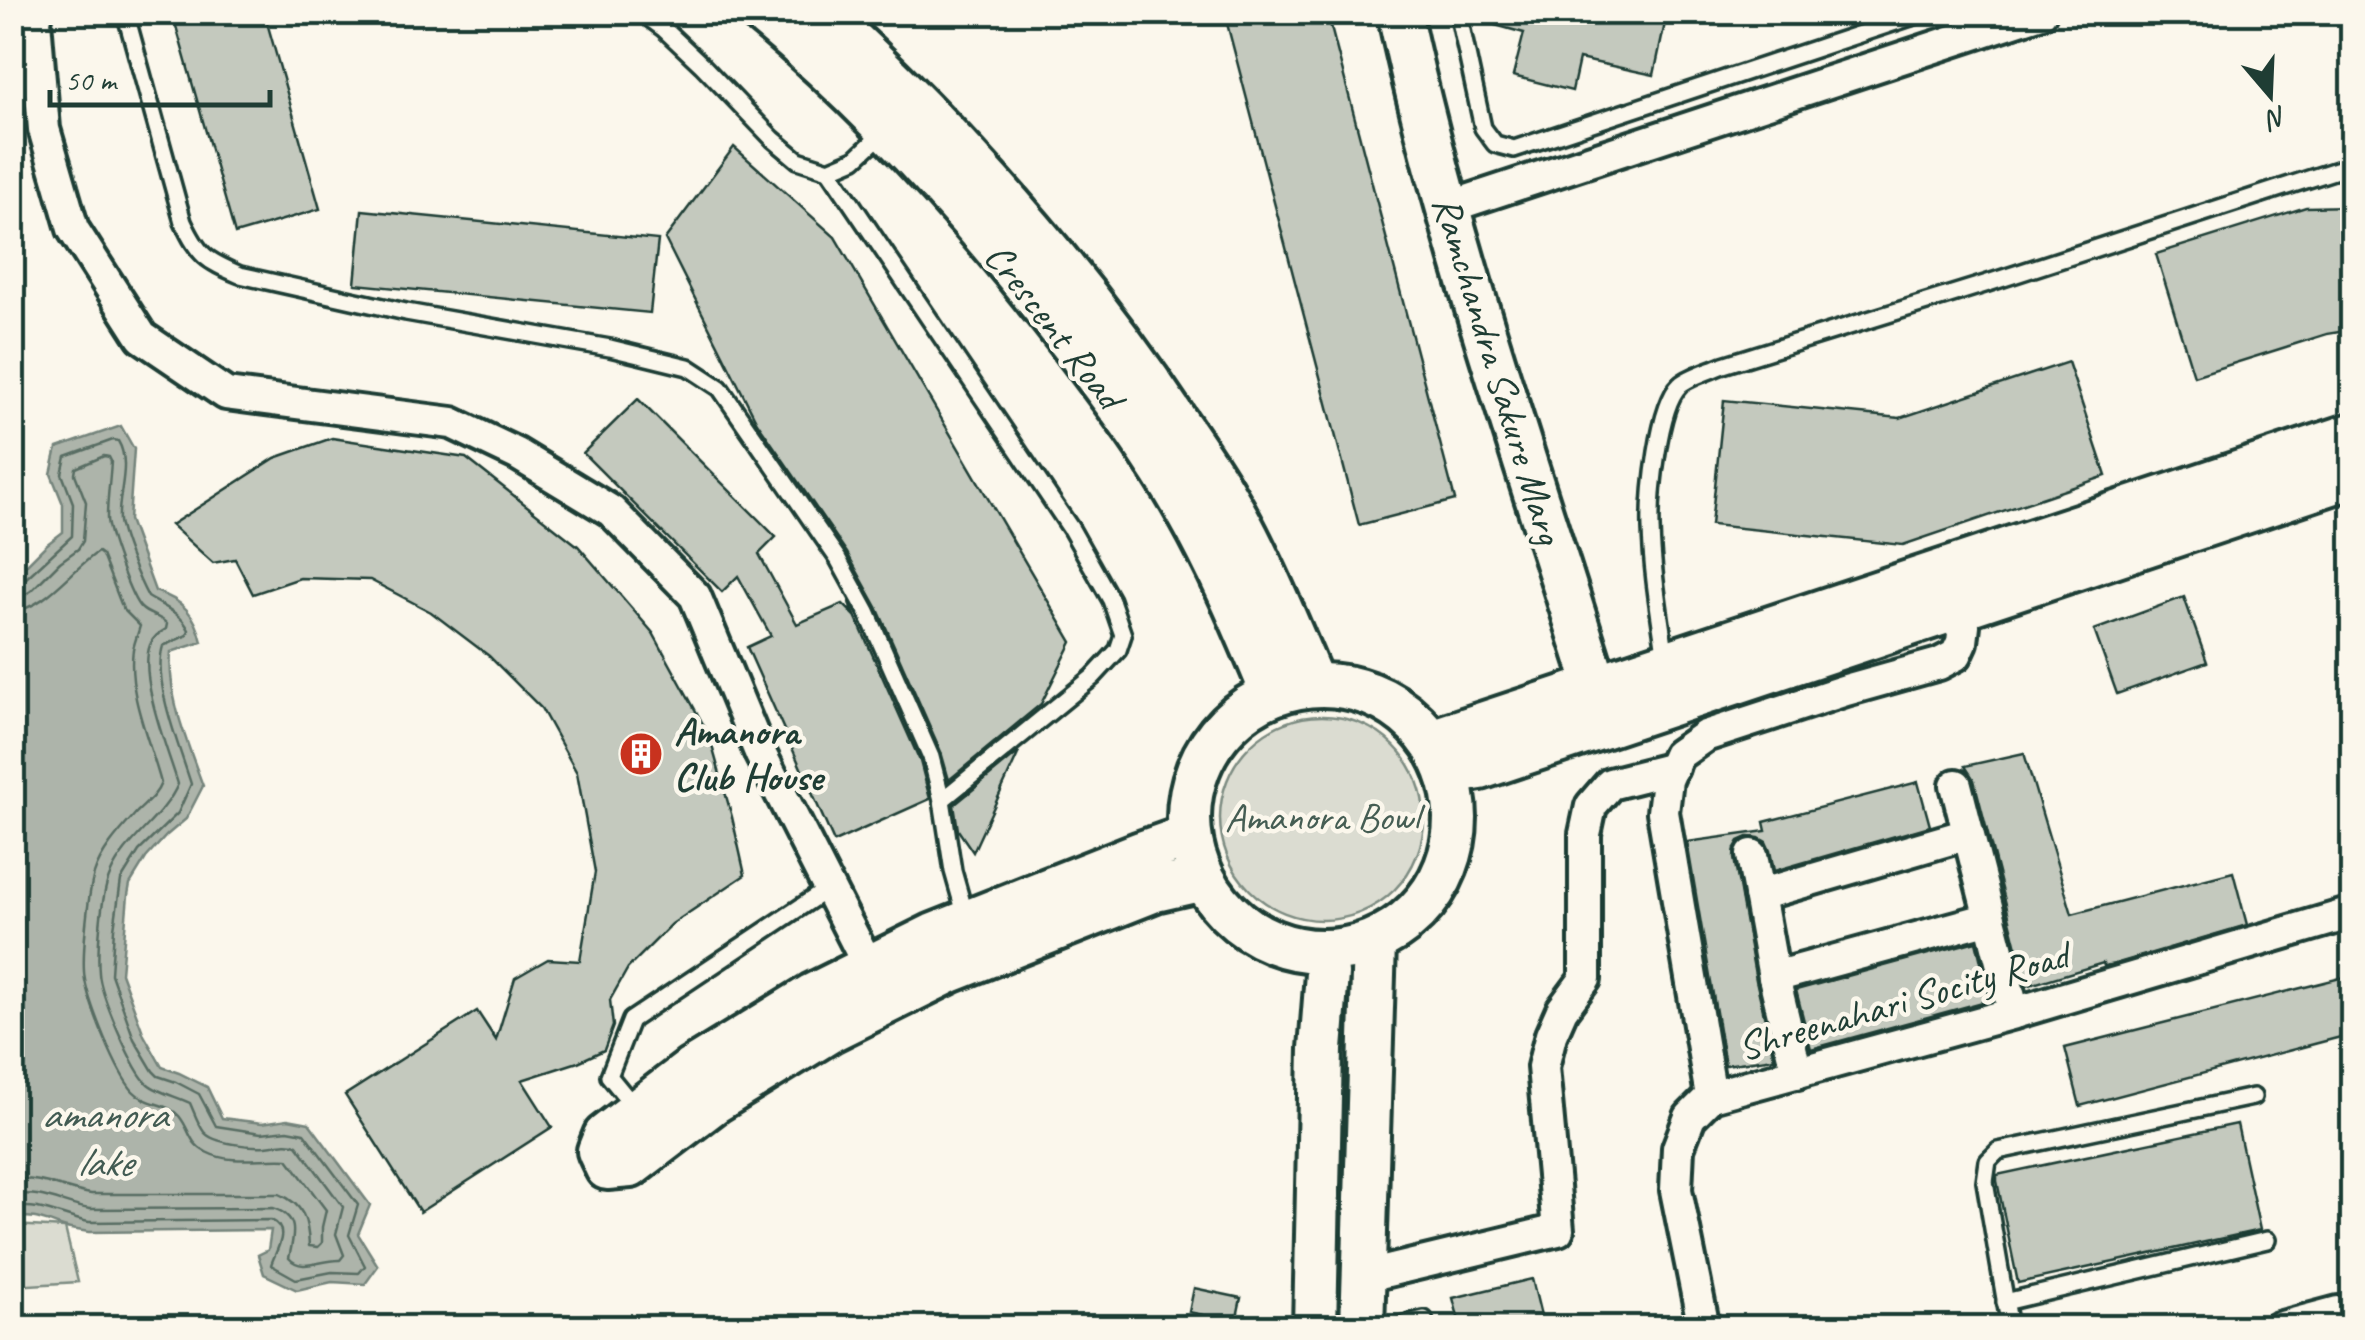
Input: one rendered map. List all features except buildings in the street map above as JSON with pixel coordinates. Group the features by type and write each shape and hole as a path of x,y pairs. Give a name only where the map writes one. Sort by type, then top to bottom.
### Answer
{"street":[{"path":"37,12 44,128 73,229 142,337 226,394 452,424 517,454 611,511 695,596 762,755 870,967"},
{"name":"Crescent Road","path":"761,12 848,91 988,239 1112,396 1188,512 1230,590 1293,689"},
{"name":"Crescent Road","path":"821,12 876,62 1018,213 1144,374 1223,492 1266,573 1293,689"},
{"name":"Ramchandra Sakure Marg","path":"1399,12 1446,208 1602,706"},
{"path":"1446,208 2041,12"},
{"path":"1440,757 1602,706 1782,667 1952,589 2352,435"},
{"path":"1952,589 2352,476"},
{"path":"1602,706 1667,664 1782,667"},
{"path":"1711,1096 1663,812 1667,780 1678,756 1782,667"},
{"path":"1330,684 1355,688 1402,710 1422,728 1440,757 1454,794 1456,825 1442,875 1411,917 1374,943 1324,952 1263,938 1222,907 1195,862 1188,810 1201,760 1232,718 1254,703 1293,689 1330,684"},
{"path":"1364,1277 1558,1230 1543,1067 1562,1010 1585,979 1586,834 1591,806 1610,784 1673,768"},
{"path":"1956,785 2014,1013"},
{"path":"1760,894 1968,834"},
{"path":"1189,836 934,935 812,996 690,1070 605,1136 598,1152 607,1168 630,1166 714,1102 831,1030 950,971 1156,890 1203,878"},
{"path":"1752,855 1796,1073"},
{"name":"Shreenahari Socity Road","path":"1704,1328 1676,1190 1678,1148 1690,1116 1711,1096 2014,1013 2352,913"},
{"path":"1774,978 1990,918"},
{"path":"1362,1328 1374,943"},
{"path":"1315,1328 1321,1048 1327,974 1324,952"},
{"path":"2278,1328 2338,1312"}],"lane":[{"path":"125,12 184,222 197,251 218,266 240,275 406,312 610,348 688,368 720,388 838,559 867,612 931,757 968,922"},
{"path":"642,12 702,66 773,140 798,160 829,170 1071,529 1110,600 1123,635 1118,650 1093,677 942,800"},
{"path":"1458,12 1483,128 1495,144 1514,149 1926,12"},
{"path":"829,170 855,159 886,130"},
{"path":"1667,664 1650,525 1660,434 1667,409 1681,384 1723,365 2352,165"},
{"path":"637,1111 609,1076 631,1020 830,888"},
{"path":"2010,1328 1984,1182 1988,1161 1998,1151 2253,1097"},
{"path":"2006,1302 2267,1240"},
{"path":"1389,1328 1424,1319 1426,1328"}],"green space":[{"name":"Amanora Bowl","path":"1322,716 1361,723 1394,746 1417,779 1424,818 1417,857 1394,890 1361,913 1322,920 1283,913 1250,890 1227,857 1220,818 1227,779 1250,746 1283,723"},
{"path":"13,1225 65,1228 78,1282 13,1286"}],"water":[{"name":"amanora lake","path":"121,426 134,449 129,520 155,591 187,610 202,642 171,652 171,669 180,720 203,786 186,819 146,858 130,884 121,973 144,1035 162,1067 207,1087 222,1118 309,1123 370,1205 358,1234 378,1266 365,1284 332,1282 297,1290 264,1274 258,1255 268,1250 271,1230 89,1232 32,1218 13,1220 13,578 63,532 63,504 51,474 57,448"}],"place":[{"name":"Amanora Club House","path":"641,754"}]}
